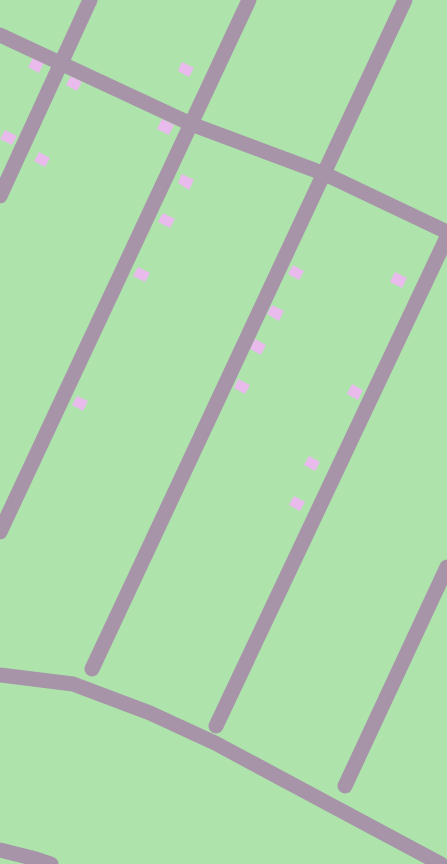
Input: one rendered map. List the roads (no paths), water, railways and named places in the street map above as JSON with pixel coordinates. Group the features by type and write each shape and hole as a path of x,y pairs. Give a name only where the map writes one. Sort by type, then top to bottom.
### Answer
{"lane":[{"path":"0,196 90,0"},
{"path":"0,532 249,0"},
{"path":"92,669 406,0"},
{"path":"0,35 191,124 324,174 447,232"},
{"path":"216,726 447,237"},
{"path":"345,786 447,567"},
{"path":"0,674 73,684 150,713 215,743 442,864"},
{"path":"0,850 51,864"}]}
